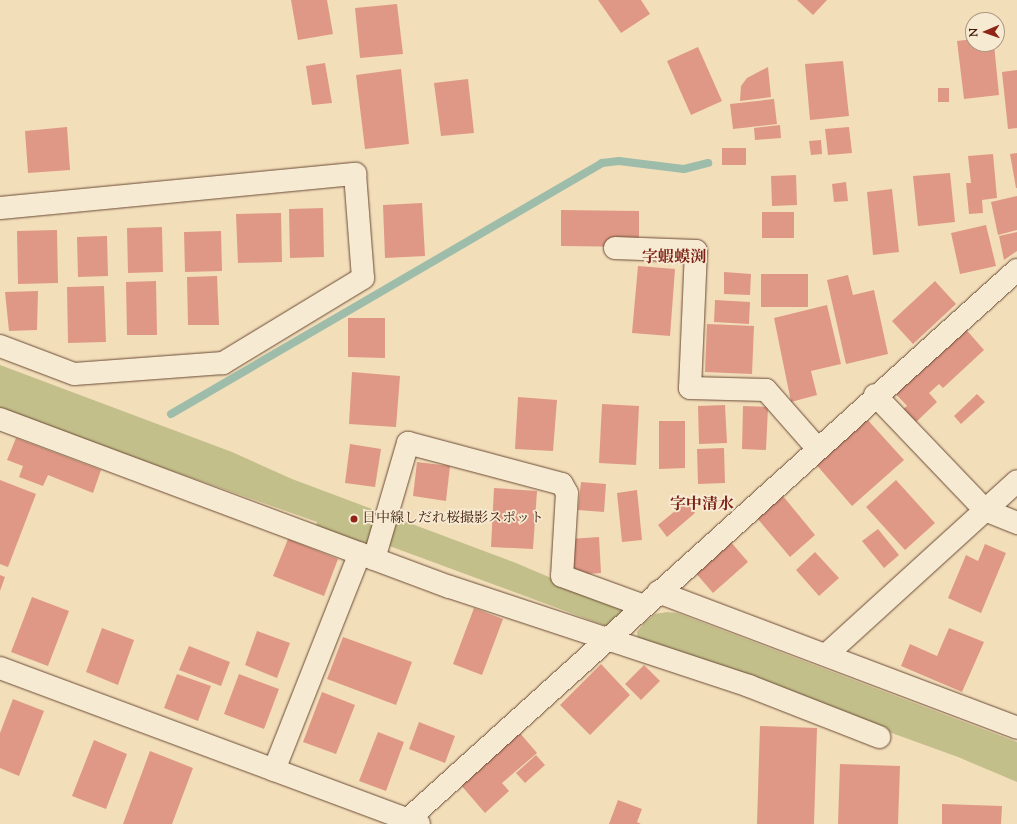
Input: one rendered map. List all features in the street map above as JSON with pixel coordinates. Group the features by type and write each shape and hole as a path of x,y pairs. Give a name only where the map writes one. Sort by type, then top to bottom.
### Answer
{"street":[{"path":"0,208 355,174 363,278 223,363 74,374 0,346"},
{"path":"615,248 696,251 690,388 766,390 817,448"},
{"path":"0,668 410,822 608,638 875,395 1017,270"},
{"path":"875,395 985,510 1017,523"},
{"path":"0,419 450,587 608,638 749,686 879,737"},
{"path":"274,770 367,556 408,443 562,484 567,493 562,576 651,599 826,655 1017,728"},
{"path":"826,655 1017,482"}],"shaded area":[{"path":"0,365 232,452 292,479 516,563 624,609 606,626 384,544 371,547 316,527 317,522 133,457 108,453 0,410"},
{"path":"667,612 677,613 1017,742 1017,782 958,757 638,641 637,632 645,622 655,614"}],"building":[{"path":"291,0 327,0 333,34 298,40"},
{"path":"598,0 641,0 650,14 621,33"},
{"path":"797,0 827,0 813,15"},
{"path":"397,4 403,54 360,58 355,8"},
{"path":"965,40 965,52 995,52 999,95 964,99 957,41"},
{"path":"698,47 722,101 691,115 667,61"},
{"path":"843,61 849,116 810,120 805,64"},
{"path":"325,63 332,103 312,105 306,66"},
{"path":"768,67 771,97 740,101 741,86 747,78"},
{"path":"401,69 409,144 365,149 356,75"},
{"path":"1017,70 1017,128 1008,129 1002,72"},
{"path":"468,79 474,133 441,136 434,83"},
{"path":"938,88 949,88 949,102 938,102"},
{"path":"774,99 777,124 733,129 730,104"},
{"path":"780,125 781,138 755,140 754,128"},
{"path":"67,127 70,170 28,173 25,131"},
{"path":"849,127 852,153 828,155 825,129"},
{"path":"821,140 822,154 811,155 809,141"},
{"path":"722,148 746,148 746,165 722,165"},
{"path":"1017,153 1017,188 1016,188 1010,154"},
{"path":"993,154 997,198 982,200 983,213 969,214 966,183 971,183 968,156"},
{"path":"950,173 955,222 918,226 913,176"},
{"path":"796,175 797,205 772,206 771,176"},
{"path":"846,182 848,201 834,202 832,184"},
{"path":"892,189 899,252 873,255 867,192"},
{"path":"1017,196 1017,230 998,235 991,202"},
{"path":"422,203 425,256 385,258 383,205"},
{"path":"323,208 324,257 290,258 289,209"},
{"path":"561,210 639,211 639,247 561,246"},
{"path":"762,212 794,212 794,238 762,238"},
{"path":"281,213 282,262 238,263 236,214"},
{"path":"986,225 996,266 960,274 951,233"},
{"path":"162,227 163,272 128,273 127,228"},
{"path":"57,230 58,283 18,284 17,231"},
{"path":"221,231 222,271 185,272 184,232"},
{"path":"1017,232 1017,251 1004,260 999,236"},
{"path":"107,236 108,276 78,277 77,237"},
{"path":"638,266 675,269 670,336 632,333"},
{"path":"724,272 751,274 750,295 724,294"},
{"path":"761,274 808,274 808,307 761,307"},
{"path":"848,275 853,295 874,290 888,354 846,364 827,280"},
{"path":"217,276 219,325 188,325 187,277"},
{"path":"156,281 157,335 127,335 126,282"},
{"path":"935,281 956,304 913,344 892,321"},
{"path":"104,286 106,342 68,343 67,287"},
{"path":"38,291 37,330 9,331 5,292"},
{"path":"715,300 750,302 749,324 714,322"},
{"path":"827,305 841,364 811,371 817,395 791,402 774,318"},
{"path":"348,318 385,318 385,358 348,357"},
{"path":"707,324 754,326 752,374 705,372"},
{"path":"963,326 984,350 943,388 939,384 929,393 937,402 914,424 902,410 907,406 893,391"},
{"path":"352,372 400,376 396,427 349,424"},
{"path":"977,394 985,402 961,424 954,416"},
{"path":"518,397 557,400 553,451 515,449"},
{"path":"602,404 639,406 636,465 599,463"},
{"path":"725,405 727,443 699,444 698,406"},
{"path":"743,406 768,407 766,450 742,449"},
{"path":"865,417 904,460 852,506 814,462"},
{"path":"659,421 685,421 685,468 659,469"},
{"path":"16,438 101,470 93,493 48,475 43,486 19,477 23,466 7,460"},
{"path":"350,444 381,449 375,487 345,483"},
{"path":"724,448 725,483 698,484 697,449"},
{"path":"417,462 450,466 446,501 413,496"},
{"path":"0,480 36,494 8,567 0,564"},
{"path":"896,480 935,523 905,550 866,507"},
{"path":"581,482 606,484 604,512 578,510"},
{"path":"494,488 537,491 533,549 491,547"},
{"path":"637,490 642,540 622,542 617,493"},
{"path":"783,496 815,535 790,557 757,518"},
{"path":"686,502 695,513 667,537 658,525"},
{"path":"878,529 899,555 884,568 862,541"},
{"path":"599,537 601,573 573,575 570,539"},
{"path":"288,539 338,559 324,596 273,576"},
{"path":"730,541 748,562 713,593 694,571"},
{"path":"985,544 1006,553 981,613 948,598 966,555 978,561"},
{"path":"815,552 839,578 819,596 796,570"},
{"path":"0,575 5,577 0,591"},
{"path":"32,597 69,611 48,666 11,652"},
{"path":"474,608 503,619 482,675 453,664"},
{"path":"102,628 134,640 118,685 86,672"},
{"path":"949,628 984,642 962,692 901,666 910,644 937,656"},
{"path":"257,631 290,643 277,678 245,665"},
{"path":"343,637 412,662 396,705 327,679"},
{"path":"189,646 230,662 221,686 179,670"},
{"path":"601,664 630,695 590,735 560,705"},
{"path":"644,665 660,681 641,700 625,684"},
{"path":"177,674 211,686 198,721 164,708"},
{"path":"239,674 279,689 264,729 224,714"},
{"path":"322,692 355,705 336,754 303,742"},
{"path":"13,699 44,711 19,776 0,768 0,733"},
{"path":"419,722 455,736 445,763 409,749"},
{"path":"760,726 817,728 814,824 757,824"},
{"path":"378,732 404,742 386,791 359,781"},
{"path":"519,732 537,753 502,783 509,791 485,813 460,784"},
{"path":"94,740 127,754 106,809 72,796"},
{"path":"150,751 193,768 172,824 123,824"},
{"path":"536,755 545,765 525,783 516,773"},
{"path":"840,764 900,766 898,824 838,824"},
{"path":"618,800 642,809 637,822 641,824 609,824"},
{"path":"942,804 1002,806 1001,824 942,824"}],"waterway":[{"path":"171,414 602,163 619,161 684,169 708,163"}],"place":[{"name":"日中線しだれ桜撮影スポット","path":"354,519"}],"district":[{"name":"字蝦蟆渕","path":"674,259"},
{"name":"字中清水","path":"702,506"}]}
